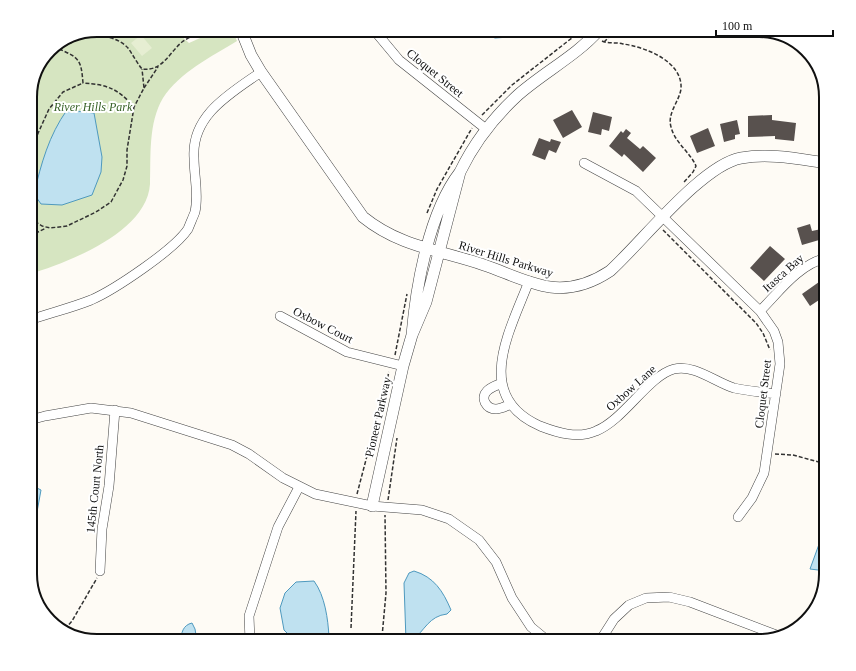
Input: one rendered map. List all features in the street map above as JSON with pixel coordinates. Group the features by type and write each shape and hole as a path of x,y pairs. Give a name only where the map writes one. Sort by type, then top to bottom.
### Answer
{"street":[{"name":"River Hills Parkway","path":"244,37 251,55 262,72 363,217 390,236 428,249 483,264 550,287 562,288 586,284 598,279 626,256 705,176 727,163 739,158 761,156 819,162"},
{"name":"Cloquet Street","path":"380,37 399,60 486,129"},
{"name":"Pioneer Parkway","path":"372,506 403,366 412,335 426,302 460,172 467,157 486,129 519,94 596,37"},
{"path":"37,318 91,300 112,288 174,244 188,229 194,212 197,194 193,156 196,139 202,121 218,103 262,72"},
{"name":"Cloquet Street","path":"584,163 631,187 760,311 774,331 778,342 780,364 764,473 752,498 738,517"},
{"name":"Pioneer Parkway","path":"412,335 416,300 428,249 443,198 449,186 460,172"},
{"name":"Itasca Bay","path":"760,311 798,272 819,259"},
{"name":"Oxbow Lane","path":"529,281 504,348 500,373 502,383 511,404 519,414 530,421 558,433 580,435 597,431 604,427 660,377 675,369 690,370 735,388 776,394"},
{"name":"Oxbow Court","path":"280,316 347,352 403,366"},
{"path":"502,383 486,392 484,397 485,403 494,410 511,404"},
{"path":"37,418 91,408 115,410 138,415 232,445 249,454 283,478 315,494 342,501 372,506 422,510 449,519 479,540 496,562 512,598 531,627 540,634"},
{"name":"145th Court North","path":"100,571 102,528 109,486 115,410"},
{"path":"250,634 249,616 278,527 299,487"},
{"path":"604,634 614,619 629,605 646,598 669,597 690,602 771,633"}],"path":[{"path":"106,37 118,41 127,48 142,69 144,88"},
{"path":"37,232 47,227 67,226 96,212 111,202 123,180 127,166 127,150 134,107 144,88 158,67 184,42 193,37"},
{"path":"600,37 604,42"},
{"path":"604,42 609,37"},
{"path":"64,47 74,42"},
{"path":"604,42 622,43 638,47 663,58 674,68 681,88 671,116 671,128 696,166 693,172 680,185"},
{"path":"61,49 79,59 82,65 83,83"},
{"path":"142,69 153,69 158,67"},
{"path":"37,136 49,109 62,92 83,83 101,84 114,88 134,107"},
{"path":"37,221 47,227"},
{"path":"662,229 746,312 763,333 771,356 767,387"},
{"path":"382,634 386,592 387,507 397,438"},
{"path":"773,454 793,455 819,462"},
{"path":"67,626 88,595 100,571"}],"green space":[{"path":"138,37 143,37 152,48 142,56 131,43"},
{"name":"River Hills Park","path":"183,37 189,43 202,37 235,37 237,41 187,73 178,80 163,98 155,118 151,140 150,184 146,201 135,217 121,230 104,242 65,262 37,272 37,93 42,74 54,54 64,47 85,38"}],"water":[{"path":"67,110 94,113 102,157 101,172 92,195 62,205 41,204 37,198 37,183 46,150 55,129"},
{"path":"37,488 41,490 37,512"},
{"path":"819,544 819,570 810,569"},
{"path":"414,571 432,581 445,597 451,610 447,614 441,615 431,621 419,634 406,634 404,583 409,573"},
{"path":"314,581 318,587 327,615 329,634 288,634 284,630 280,608 285,593 296,582"},
{"path":"192,623 196,634 181,634 186,626"}],"building":[{"path":"572,110 582,127 563,138 553,120"},
{"path":"593,112 612,117 609,131 602,129 601,135 588,132"},
{"path":"772,115 772,120 796,123 794,141 775,139 775,136 748,137 748,116"},
{"path":"737,120 740,134 735,135 735,139 724,142 720,124"},
{"path":"708,128 715,146 697,153 690,136"},
{"path":"626,129 631,133 627,138 640,149 643,146 656,158 643,172 624,154 622,157 609,146 621,131 623,133"},
{"path":"539,138 550,142 551,139 561,142 556,153 549,150 545,160 532,155"},
{"path":"810,224 812,231 819,230 819,240 802,245 797,228"},
{"path":"770,246 785,259 764,281 750,268"},
{"path":"819,282 819,300 810,306 802,294"}]}
